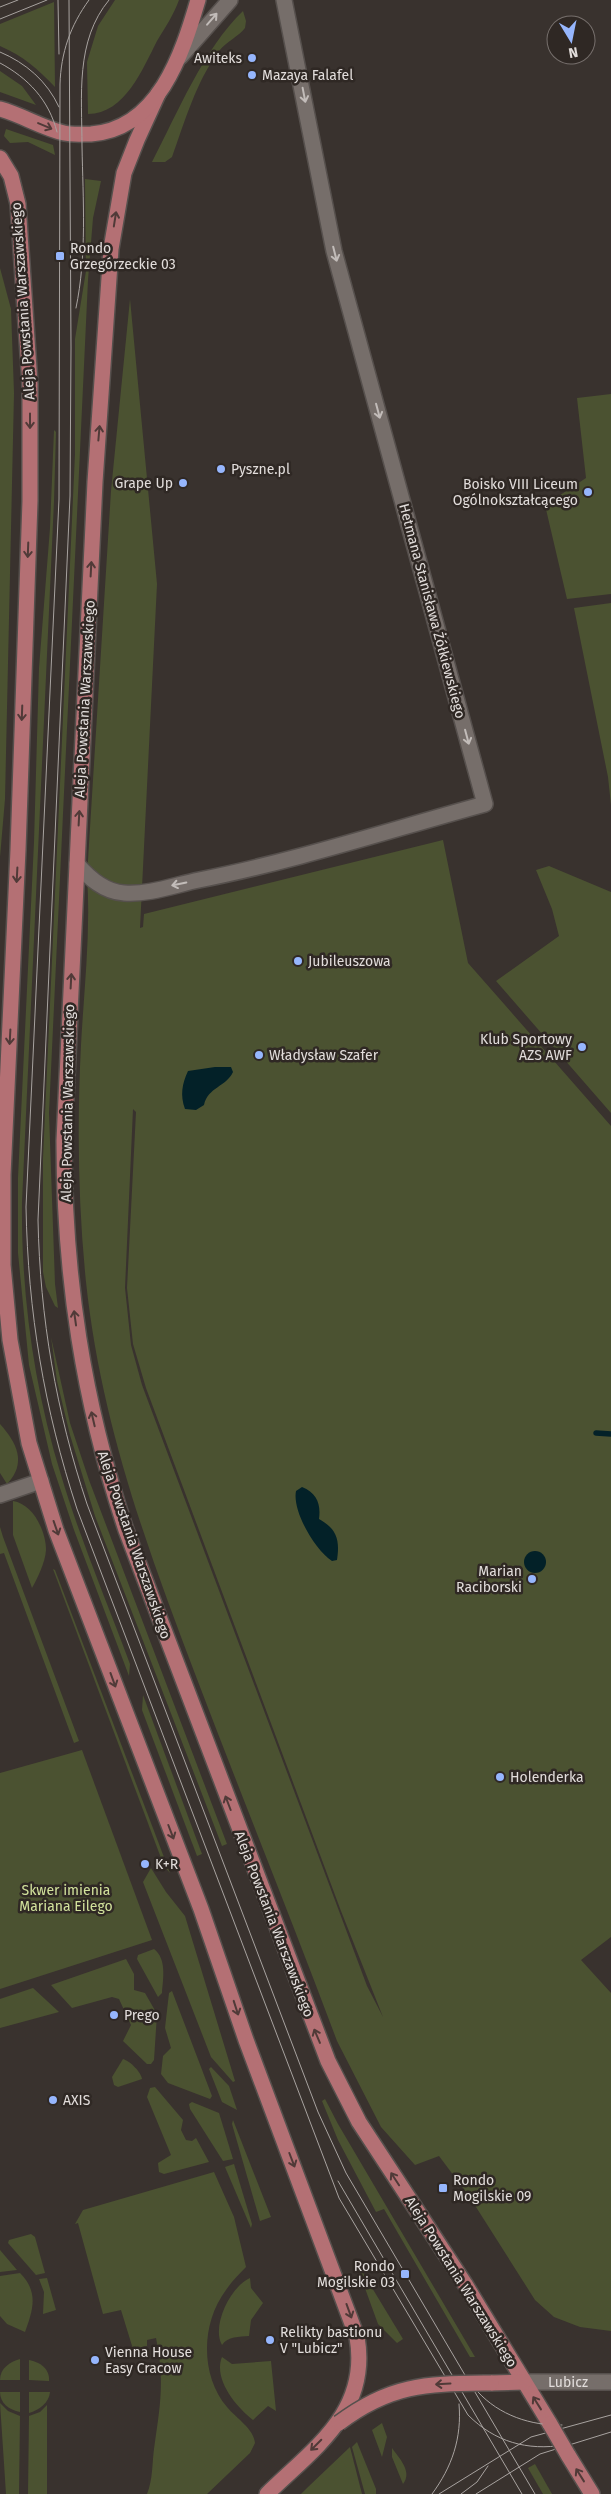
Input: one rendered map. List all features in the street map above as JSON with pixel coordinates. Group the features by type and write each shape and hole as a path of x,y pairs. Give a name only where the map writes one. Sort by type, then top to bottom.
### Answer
{"main road":[{"path":"0,109 62,133 94,134 120,127 135,118 158,94 186,38 198,0"},
{"name":"Aleja Powstania Warszawskiego","path":"158,94 124,174 111,250 95,482 64,1141 67,1239 82,1366 98,1442 111,1487 146,1586 328,2061 359,2122 465,2284 592,2494"},
{"name":"Aleja Powstania Warszawskiego","path":"0,158 11,176 18,204 30,384 30,502 18,860 3,1175 3,1265 10,1340 18,1392 41,1482 124,1711 204,1918 246,2040 350,2313 359,2347 357,2383 348,2408 339,2423"},
{"path":"267,2494 339,2423 364,2406 395,2391 418,2385 524,2382"}],"street":[{"path":"173,66 230,0"},
{"name":"Hetmana Stanisława Żółkiewskiego","path":"76,864 100,885 112,890 124,893 146,891 226,875 485,804 334,251 284,0"},
{"path":"0,1495 41,1482"},
{"name":"Lubicz","path":"524,2382 611,2382"}],"green space":[{"path":"115,0 179,0 131,88 112,106 101,112 88,114 87,62 98,26"},
{"path":"54,2 55,87 30,64 0,46 0,24"},
{"path":"243,11 246,21 245,28 219,51 211,63 192,102 172,157 165,162 152,162 204,62 229,26"},
{"path":"0,71 22,86 36,105 0,92"},
{"path":"6,129 53,145 55,155 28,142 10,143 4,136"},
{"path":"85,179 101,181 93,218 88,280 49,1113 55,1284 58,1308 55,1306 46,1287 43,1272 43,1158 75,454 75,339 86,271"},
{"path":"0,268 11,309 14,393 5,799 0,857"},
{"path":"130,299 157,584 140,928 143,927 144,914 443,840 468,963 611,1126 611,1937 581,1960 611,1993 611,2331 580,2327 554,2317 535,2300 469,2196 439,2156 415,2165 381,2127 337,2041 178,1630 128,1484 103,1385 93,1334 86,1282 80,1194 79,1104 88,939 87,876 111,491","holes":["133,1109 136,1112 127,1288 133,1344 146,1388 341,1911 383,2017 367,1986 142,1385 131,1345 125,1288"]},
{"name":"Boisko VIII Liceum Ogólnokształcącego","path":"611,394 611,594 567,599 545,505 586,478 577,398"},
{"path":"54,430 56,432 54,501 22,1202 24,1272 31,1340 43,1408 61,1475 77,1523 130,1664 129,1676 74,1530 52,1464 29,1365 18,1253 18,1178 34,842 39,668 50,528"},
{"path":"611,603 611,805 608,777 574,608"},
{"name":"Klub Sportowy AZS AWF","path":"549,866 611,892 611,1113 496,981 559,936 552,909 536,870"},
{"path":"51,1337 70,1423 89,1480 227,1844 222,1846 95,1516 70,1435 57,1381"},
{"path":"0,1424 15,1446 18,1461 17,1468 7,1484 0,1473"},
{"path":"13,1501 27,1507 37,1520 44,1535 46,1550 44,1560 32,1588 13,1535"},
{"path":"0,1527 79,1741 74,1743 4,1553 0,1554"},
{"path":"53,1569 55,1570 170,1873 164,1866"},
{"path":"143,1695 202,1854 197,1856 142,1710"},
{"name":"Skwer imienia Mariana Eilego","path":"82,1750 152,1940 0,1989 0,1773"},
{"path":"151,1868 166,1892 185,1916 235,2081 233,2082 211,2057 143,1882"},
{"path":"154,1949 163,1964 162,1993 158,1997 137,1959 138,1955"},
{"path":"126,1959 134,1974 134,1990 145,1993 157,2014 154,2060 151,2064 147,2064 123,2041 131,2025 119,1999 112,1997 72,2008 51,1985"},
{"path":"33,1988 59,2012 0,2028 0,1999"},
{"path":"172,1991 212,2096 210,2099 168,2083 161,2074 163,2056 171,2048 165,2028 169,1993"},
{"path":"123,2059 135,2067 142,2079 118,2087 114,2085 112,2077"},
{"path":"211,2067 229,2086 237,2110 222,2102 209,2069"},
{"path":"155,2087 183,2120 181,2130 186,2140 192,2141 196,2138 209,2162 164,2174 159,2172 158,2163 171,2155 147,2097 150,2088"},
{"path":"325,2099 475,2357 470,2357 384,2209 376,2212 338,2140 322,2101"},
{"path":"192,2102 219,2113 233,2159 223,2161 190,2109 189,2104"},
{"path":"233,2120 271,2217 260,2221 232,2124"},
{"path":"234,2164 252,2224 251,2228 225,2167"},
{"path":"214,2172 234,2217 246,2267 226,2290 212,2318 208,2333 208,2365 218,2394 227,2407 248,2428 255,2443 250,2453 207,2494 147,2494 151,2477 161,2394 159,2354 156,2338 147,2340 147,2346 133,2349 121,2310 103,2314 78,2223 75,2224 83,2210"},
{"path":"31,2234 35,2237 45,2273 36,2275 8,2243 9,2240"},
{"path":"0,2250 17,2270 0,2272"},
{"path":"354,2258 403,2339 397,2343 378,2324"},
{"path":"20,2273 30,2287 33,2301 25,2332 7,2324 0,2316 0,2276"},
{"path":"47,2278 56,2310 43,2314 44,2292 39,2279"},
{"path":"250,2278 251,2288 263,2303 251,2320 249,2336 231,2338 222,2345 219,2337 219,2328 225,2307 236,2289"},
{"path":"222,2357 232,2364 271,2361 276,2411 268,2406 253,2420 240,2408 223,2383 220,2365"},
{"path":"20,2359 20,2380 0,2380 0,2376 6,2366"},
{"path":"29,2360 37,2362 44,2367 48,2373 49,2381 29,2380"},
{"path":"0,2392 20,2392 20,2412 12,2410 6,2405 0,2396"},
{"path":"29,2392 50,2392 48,2400 43,2406 29,2413"},
{"path":"0,2403 8,2411 20,2416 19,2494 6,2494"},
{"path":"47,2405 47,2494 28,2494 29,2416 40,2412"},
{"path":"382,2423 387,2437 382,2457 372,2430"},
{"path":"357,2442 376,2489 376,2494 365,2494 352,2447"},
{"path":"350,2447 362,2494 301,2494 307,2488"},
{"path":"392,2448 406,2470 406,2479 403,2484 392,2457"},
{"path":"535,2464 552,2494 543,2494 528,2468"}],"water":[{"path":"231,1067 233,1072 226,1081 209,1094 204,1105 196,1110 185,1109 182,1090 188,1071"},
{"path":"302,1487 311,1492 317,1500 319,1519 330,1527 336,1536 338,1547 337,1560 332,1561 325,1556 312,1539 301,1519 296,1491"},
{"path":"535,1551 543,1554 546,1562 543,1570 535,1573 527,1570 524,1562 527,1554"}],"waterway":[{"path":"596,1433 611,1434"}],"tram line":[{"path":"0,7 18,0"},
{"path":"0,19 47,0"},
{"path":"58,0 59,54"},
{"path":"69,0 70,496 38,1220 42,1293 58,1399 87,1504 318,2112 346,2173 535,2494"},
{"path":"89,0 82,10 68,40 62,61 60,84 59,499 26,1207 27,1246 34,1323 47,1397 55,1434 77,1509 339,2198 468,2415 489,2432 512,2442 537,2447 564,2445"},
{"path":"76,308 83,248 81,108 83,70 90,33 98,16 109,0"},
{"path":"0,52 10,56 35,74 48,89 59,107"},
{"path":"0,63 20,76 36,91 49,110 57,132"},
{"path":"338,2181 522,2494"},
{"path":"478,2392 496,2407 516,2418 539,2424 562,2425"},
{"path":"432,2494 445,2473 454,2452 459,2429 459,2404"},
{"path":"439,2494 531,2437 611,2415"},
{"path":"476,2494 540,2454 611,2432"},
{"path":"461,2494 477,2482 488,2466"}],"place":[{"name":"Awiteks","path":"252,58"},
{"name":"Mazaya Falafel","path":"252,75"},
{"name":"Rondo Grzegórzeckie 03","path":"60,256"},
{"name":"Pyszne.pl","path":"221,469"},
{"name":"Grape Up","path":"183,483"},
{"name":"Boisko VIII Liceum Ogólnokształcącego","path":"588,492"},
{"name":"Jubileuszowa","path":"298,961"},
{"name":"Klub Sportowy AZS AWF","path":"582,1047"},
{"name":"Władysław Szafer","path":"259,1055"},
{"name":"Marian Raciborski","path":"532,1579"},
{"name":"Holenderka","path":"500,1777"},
{"name":"K+R","path":"145,1864"},
{"name":"Prego","path":"114,2015"},
{"name":"AXIS","path":"53,2100"},
{"name":"Rondo Mogilskie 09","path":"443,2188"},
{"name":"Rondo Mogilskie 03","path":"405,2274"},
{"name":"Relikty bastionu V \"Lubicz\"","path":"270,2340"},
{"name":"Vienna House Easy Cracow","path":"95,2360"}]}
